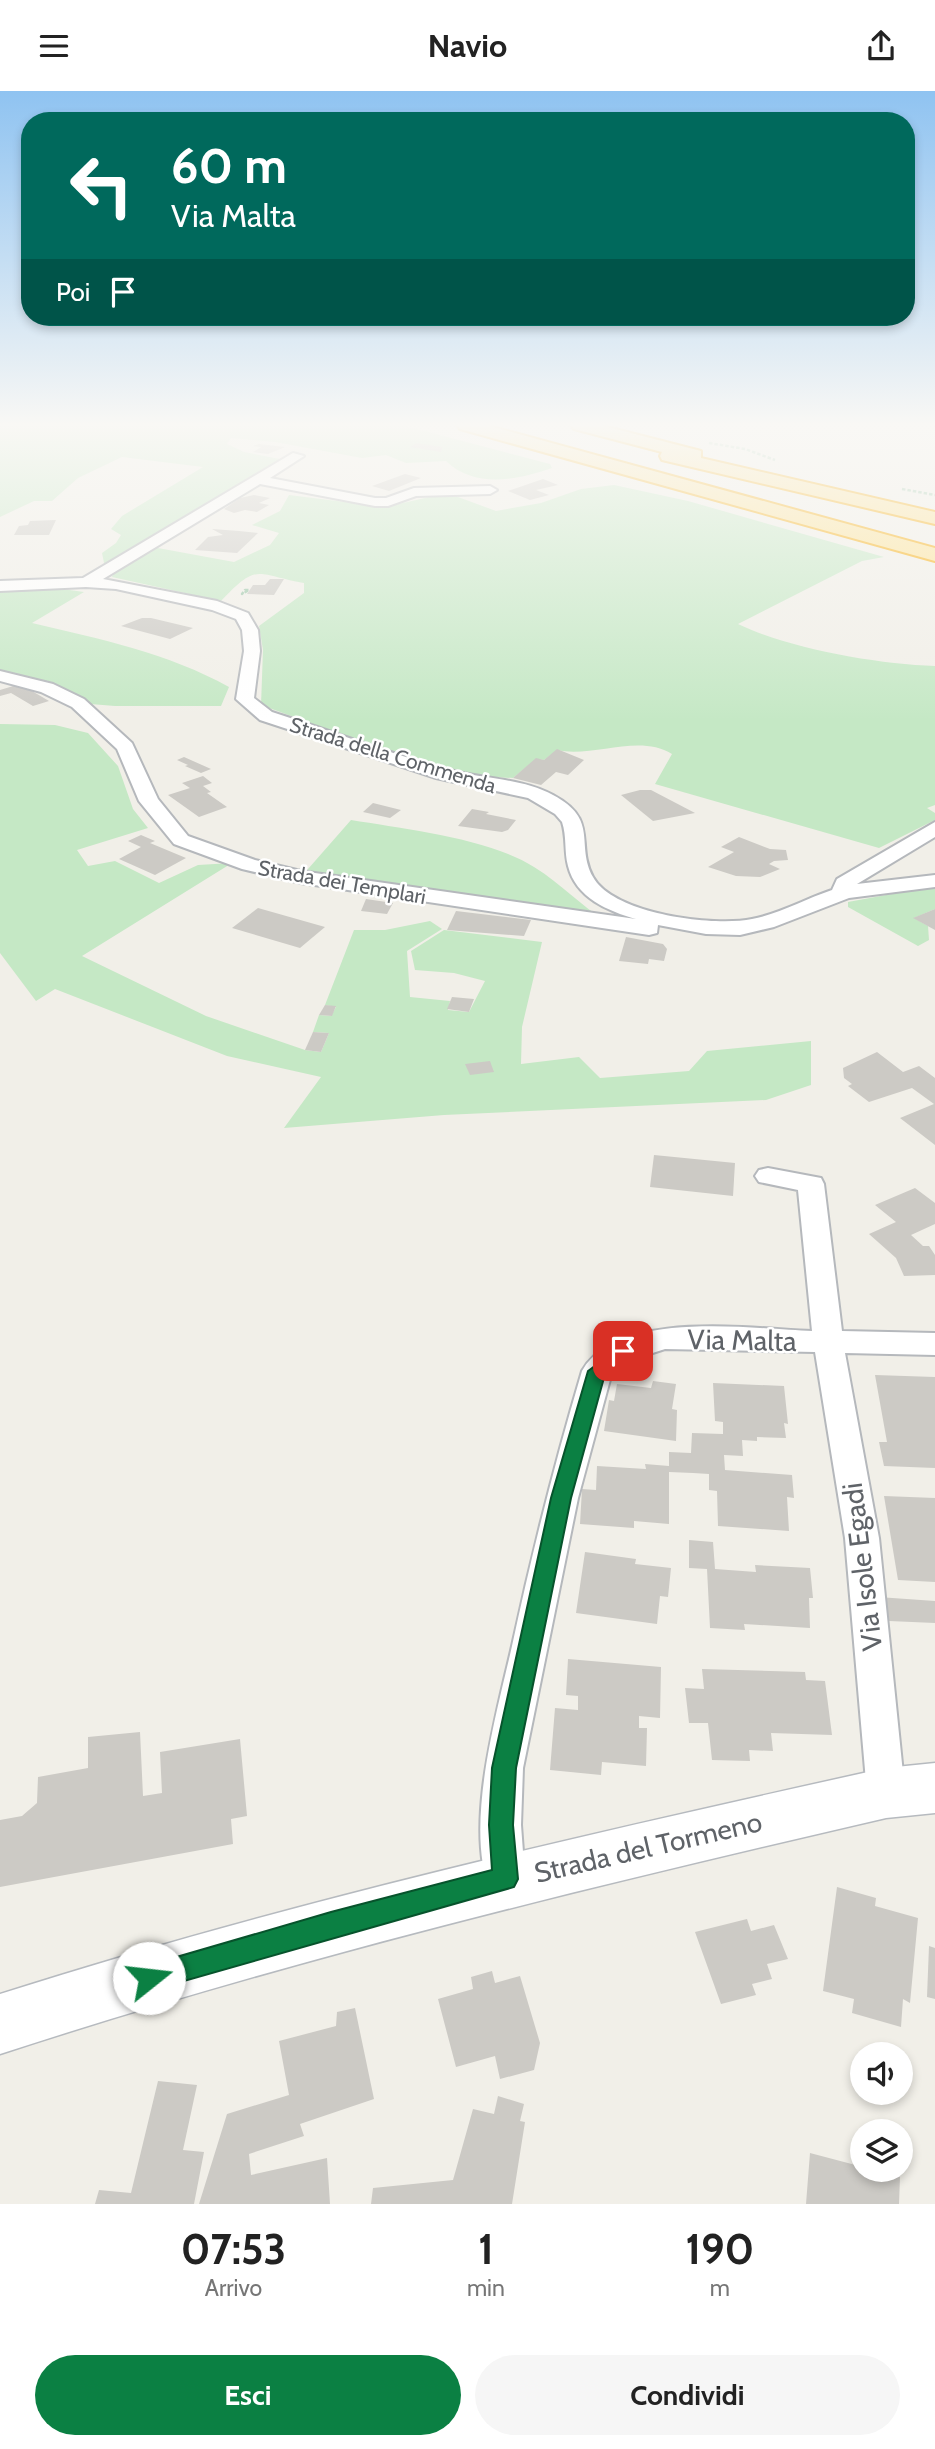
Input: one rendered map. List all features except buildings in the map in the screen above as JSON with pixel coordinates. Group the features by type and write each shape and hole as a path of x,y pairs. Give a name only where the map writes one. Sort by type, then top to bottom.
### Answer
{"highway":[{"path":"822,524 935,555"},
{"path":"875,524 935,540"}],"street":[{"name":"Strada della Commenda","path":"86,582 184,524"},
{"name":"Strada della Commenda","path":"0,586 86,582 116,584 179,597 242,615 250,630 252,651 246,699 266,716 444,774 543,797 567,812 577,829 576,863 583,879 594,893 632,911 673,923 740,928 786,917 841,894 935,881"},
{"name":"Strada dei Templari","path":"0,676 47,688 78,703 125,747 149,801 181,840 249,865 371,889 697,936 719,928"},
{"name":"Strada della Commenda","path":"841,894 844,883 935,828"},
{"name":"Via Malta","path":"768,1176 811,1184 828,1341"},
{"name":"Via Malta","path":"505,1879 501,1825 504,1768 561,1498 597,1371 623,1351 643,1342 665,1338 935,1345"},
{"name":"Via Isole Egadi","path":"828,1341 910,1791"},
{"name":"Strada del Tormeno","path":"0,2024 331,1924 505,1879 910,1791"}],"green space":[{"path":"116,524 185,524 147,546 234,562 270,545 279,533 252,525 255,524 767,524 884,557 862,561 738,624 783,641 834,654 935,666 935,805 927,808 935,813 935,820 879,848 655,784 672,754 645,746 571,752 557,750 544,760 536,759 513,778 449,770 385,751 261,705 263,650 259,626 304,593 304,583 258,574 243,580 221,601 112,577 117,564 104,563 102,553 116,543 121,535 111,529"},
{"path":"55,588 84,592 32,623 133,648 206,675 229,687 221,706 115,706 78,703 0,676 0,591"},
{"path":"0,724 55,725 88,733 118,766 133,809 148,828 77,850 88,866 115,861 159,883 198,865 232,863 82,956 206,1016 305,1050 321,1052 329,1033 313,1032 319,1015 331,1016 336,1007 325,1005 354,930 385,930 430,921 442,929 407,951 410,997 450,1001 448,1010 469,1012 485,981 454,973 415,970 411,951 444,930 542,942 522,1027 521,1064 579,1057 600,1078 689,1071 707,1051 811,1041 811,1085 766,1100 444,1115 284,1128 321,1077 227,1056 55,989 36,1001 0,953"},
{"path":"351,820 445,836 515,857 534,867 608,922 301,877"},
{"path":"935,886 935,909 914,918 928,926 929,940 918,946 848,907 848,902"}],"route":[{"path":"149,1978 331,1924 505,1879 501,1825 504,1768 561,1498 597,1371 623,1351"}]}
